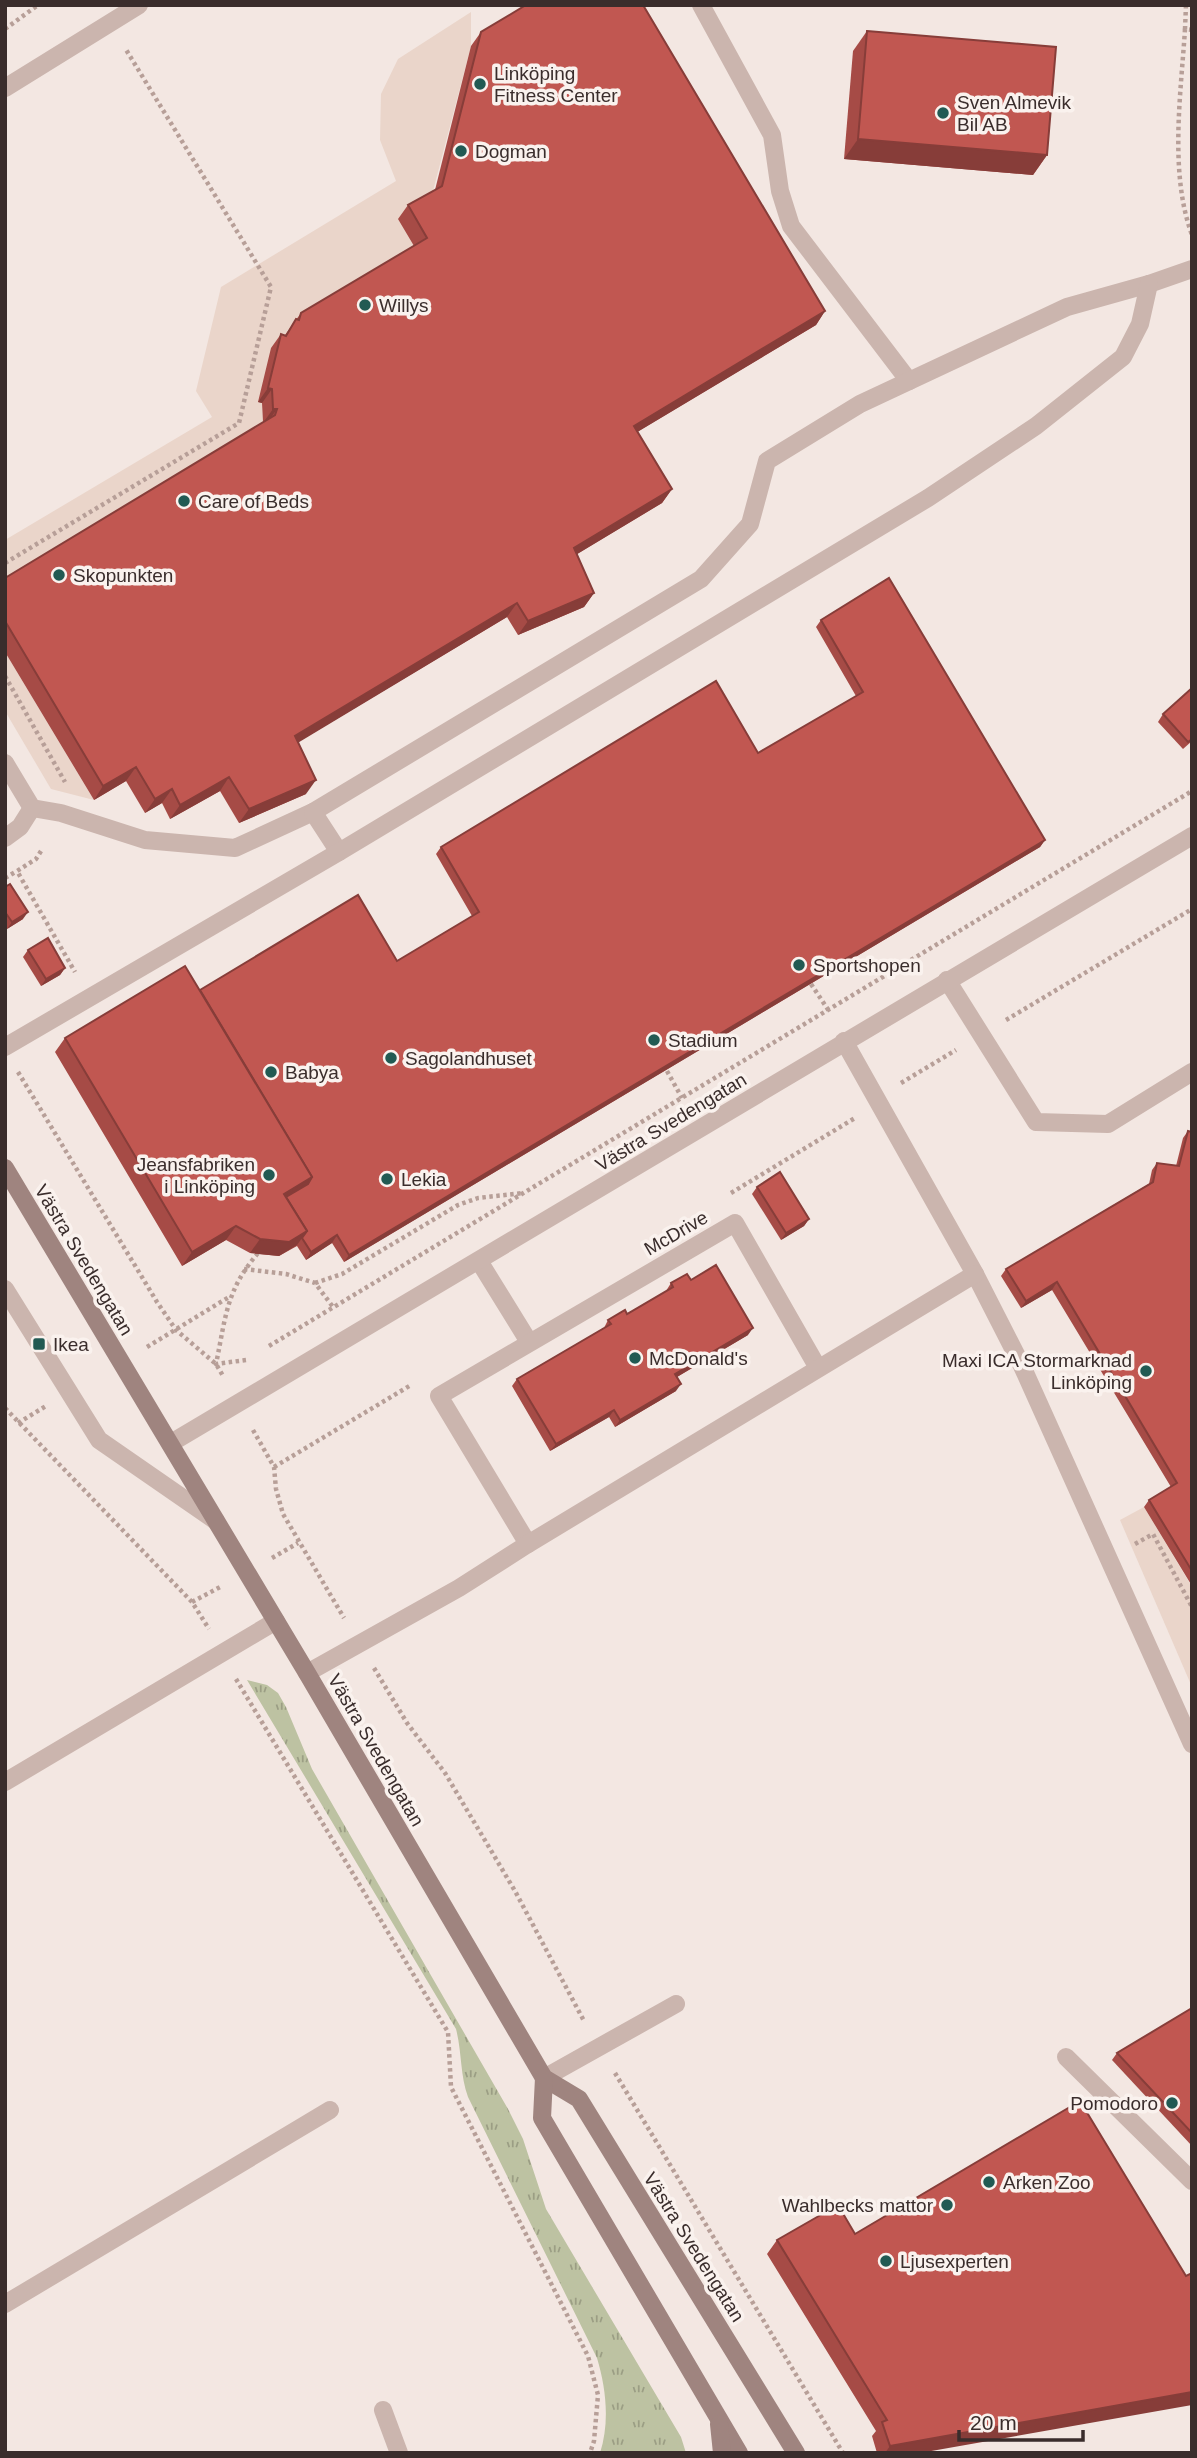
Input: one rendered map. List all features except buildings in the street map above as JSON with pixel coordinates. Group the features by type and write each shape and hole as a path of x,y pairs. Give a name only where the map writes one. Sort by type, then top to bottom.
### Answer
{"street":[{"path":"5,88 139,5"},
{"path":"701,5 772,135 780,191 791,226 909,382"},
{"path":"5,763 32,808 61,813 145,840 235,848 313,812 701,579 750,524 767,461 860,404 1066,307 1192,269"},
{"path":"9,1054 928,498 1036,426 1123,357 1140,324 1149,284"},
{"path":"5,838 20,827 32,808"},
{"path":"313,812 339,852"},
{"name":"Västra Svedengatan","path":"171,1443 1191,837"},
{"path":"947,980 1036,1122 1108,1124 1192,1072"},
{"path":"845,1041 975,1274 1022,1366 1192,1744"},
{"name":"Västra Svedengatan","path":"5,1168 171,1443 544,2078 579,2099 796,2453"},
{"name":"McDrive","path":"529,1342 735,1223 818,1368"},
{"path":"479,1261 529,1342 439,1396 528,1544"},
{"path":"307,1673 434,1602 975,1274"},
{"path":"5,1289 99,1440 216,1521"},
{"path":"5,1782 276,1621"},
{"path":"676,2004 544,2078 542,2118 739,2453"},
{"path":"1066,2057 1192,2181"},
{"path":"5,2304 330,2110"},
{"path":"383,2410 399,2453"},
{"path":"718,2417 722,2453"}],"path":[{"path":"5,29 38,5"},
{"path":"1186,5 1179,153 1182,188 1192,235"},
{"path":"5,563 239,422 271,287 109,22"},
{"path":"1185,29 1192,30"},
{"path":"266,1348 1192,791"},
{"path":"5,878 17,871"},
{"path":"726,1196 855,1118 877,1098 1192,909"},
{"path":"811,984 829,1011"},
{"path":"9,1054 157,1302 176,1330 216,1364 274,1467 276,1489 283,1514 407,1723 445,1773 515,1891 599,2047 843,2453"},
{"path":"667,1071 682,1098"},
{"path":"244,1269 286,1274 315,1283 342,1274 458,1205 478,1198 527,1192"},
{"path":"216,1364 229,1296 244,1269 264,1247"},
{"path":"315,1283 333,1307"},
{"path":"216,1364 244,1361 255,1354"},
{"path":"274,1467 412,1384"},
{"path":"5,1408 192,1602 447,2032 451,2087 588,2356 598,2395 594,2441 590,2453"},
{"path":"1109,1558 1153,1534 1192,1607"}],"green space":[{"path":"247,1680 267,1685 278,1693 286,1707 312,1769 508,2109 523,2139 546,2209 681,2437 686,2453 600,2453 606,2405 597,2358 468,2097 456,2029"}],"shaded area":[{"path":"471,12 471,46 417,252 258,402 262,403 263,422 267,423 5,586 5,540 212,417 196,391 221,287 396,181 380,140 381,94 398,59"},
{"path":"5,652 94,800 51,789 5,711"},
{"path":"1144,1507 1192,1587 1192,1687 1120,1520"}],"place":[{"name":"Linköping Fitness Center","path":"480,84"},
{"name":"Sven Almevik Bil AB","path":"943,113"},
{"name":"Dogman","path":"461,151"},
{"name":"Willys","path":"365,305"},
{"name":"Care of Beds","path":"184,501"},
{"name":"Skopunkten","path":"59,575"},
{"name":"Sportshopen","path":"799,965"},
{"name":"Stadium","path":"654,1040"},
{"name":"Sagolandhuset","path":"391,1058"},
{"name":"Babya","path":"271,1072"},
{"name":"Jeansfabriken i Linköping","path":"269,1175"},
{"name":"Lekia","path":"387,1179"},
{"name":"Ikea","path":"39,1344"},
{"name":"McDonald's","path":"635,1358"},
{"name":"Maxi ICA Stormarknad Linköping","path":"1146,1371"},
{"name":"Pomodoro","path":"1172,2103"},
{"name":"Arken Zoo","path":"989,2182"},
{"name":"Wahlbecks mattor","path":"947,2205"},
{"name":"Ljusexperten","path":"886,2261"}]}
